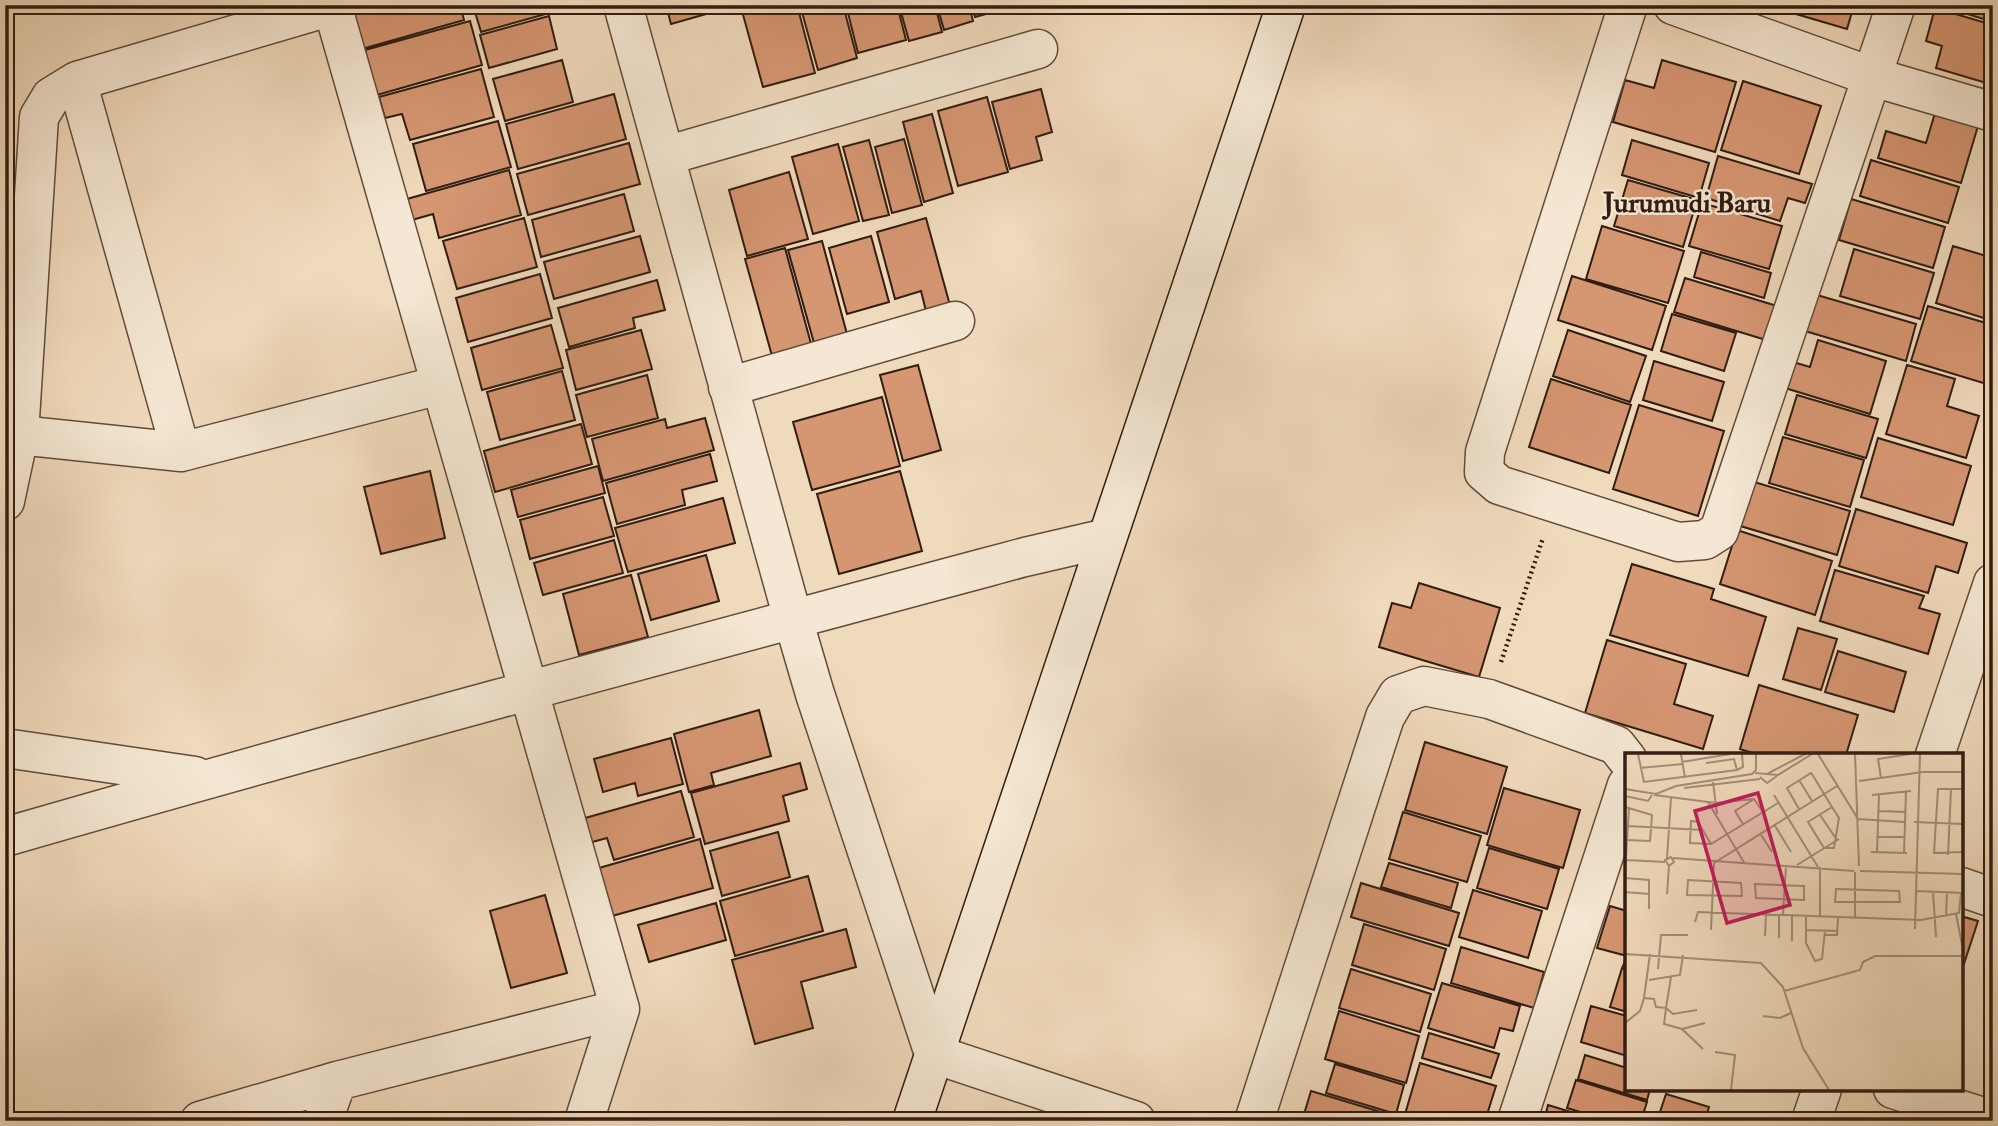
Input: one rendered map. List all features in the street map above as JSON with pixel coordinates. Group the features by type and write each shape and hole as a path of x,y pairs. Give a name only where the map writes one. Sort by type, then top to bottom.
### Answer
{"street":[{"path":"623,5 819,707 934,1054"},
{"path":"912,1121 1286,5"},
{"path":"1628,5 1485,452 1485,472 1499,485 1678,542 1705,540 1719,531 1896,5"},
{"path":"1673,5 1873,76 1993,112"},
{"path":"5,501 19,435 39,117 51,97 77,81 332,6 620,1009 584,1121"},
{"path":"665,156 1038,49"},
{"path":"77,81 181,452"},
{"path":"728,387 955,321"},
{"path":"19,435 181,452 440,385"},
{"path":"5,837 528,690 1025,557 1107,538"},
{"path":"1936,753 1983,647 1993,583"},
{"path":"1254,1121 1385,717 1398,695 1424,686 1489,699 1616,745 1625,756"},
{"path":"5,748 208,778"},
{"path":"1517,1121 1625,791"},
{"path":"1963,888 1993,898"},
{"path":"200,1121 337,1081 620,1009"},
{"path":"934,1054 1136,1121"},
{"path":"323,1121 337,1081"},
{"path":"1811,1121 1821,1091"},
{"path":"1899,1091 1993,1120"}],"path":[{"path":"1489,699 1554,504"}],"building":[{"path":"350,5 460,5 464,20 362,49"},
{"path":"473,5 578,5 481,32"},
{"path":"666,5 738,5 671,24"},
{"path":"763,5 797,5 815,73 763,87 742,11"},
{"path":"800,5 843,5 857,58 818,70"},
{"path":"846,5 897,5 906,40 858,53"},
{"path":"899,5 935,5 942,32 909,41"},
{"path":"937,5 969,5 973,21 944,30"},
{"path":"972,5 999,5 1001,10 975,17"},
{"path":"1799,5 1854,5 1847,29 1796,14"},
{"path":"1938,5 1993,5 1993,22"},
{"path":"1935,8 1993,25 1993,85 1936,68 1942,46 1926,41"},
{"path":"549,16 557,49 489,68 480,35"},
{"path":"470,21 482,65 377,95 365,50"},
{"path":"562,60 573,102 505,121 493,79"},
{"path":"1662,60 1736,82 1715,152 1613,122 1625,80 1654,88"},
{"path":"481,69 494,117 410,140 402,114 385,118 379,97"},
{"path":"1743,81 1821,106 1799,174 1721,150"},
{"path":"1041,89 1052,132 1036,137 1042,160 1010,169 992,102"},
{"path":"614,94 626,139 518,169 506,124"},
{"path":"987,97 1008,172 958,186 938,111"},
{"path":"1935,113 1978,126 1961,183 1878,158 1886,131 1926,143"},
{"path":"932,114 953,193 924,202 903,122"},
{"path":"498,121 511,167 426,191 413,144"},
{"path":"904,139 922,205 892,213 875,147"},
{"path":"869,140 889,215 863,221 843,147"},
{"path":"1632,140 1709,163 1699,198 1622,175"},
{"path":"629,143 640,184 528,215 517,174"},
{"path":"838,144 859,221 813,234 792,157"},
{"path":"1718,156 1812,184 1805,203 1788,198 1780,221 1706,198"},
{"path":"1871,160 1959,187 1948,223 1860,196"},
{"path":"509,170 521,215 439,238 433,214 412,220 407,199"},
{"path":"789,172 808,239 747,256 729,190"},
{"path":"1628,180 1697,200 1683,247 1614,226"},
{"path":"624,194 634,231 541,257 532,220"},
{"path":"1851,199 1945,227 1933,268 1839,240"},
{"path":"1702,203 1782,226 1769,269 1689,246"},
{"path":"524,218 537,267 457,289 443,241"},
{"path":"926,218 951,309 927,315 921,291 895,299 877,232"},
{"path":"1602,226 1684,251 1668,303 1586,279"},
{"path":"640,236 650,272 554,299 544,262"},
{"path":"871,236 889,302 847,314 829,248"},
{"path":"822,241 847,334 814,343 788,250"},
{"path":"1953,246 1993,258 1993,321 1936,303"},
{"path":"785,248 813,351 774,363 745,259"},
{"path":"1854,249 1934,273 1920,319 1840,296"},
{"path":"1701,252 1771,273 1764,298 1694,277"},
{"path":"540,274 552,318 468,342 456,298"},
{"path":"1572,276 1666,306 1652,350 1558,320"},
{"path":"1685,278 1777,306 1766,340 1674,312"},
{"path":"657,280 665,310 633,318 635,328 569,347 558,308"},
{"path":"1817,295 1916,324 1906,361 1805,331"},
{"path":"1928,306 1993,325 1993,386 1911,361"},
{"path":"1672,314 1736,333 1724,371 1661,351"},
{"path":"551,325 563,368 482,390 471,348"},
{"path":"641,330 652,369 576,390 566,350"},
{"path":"1568,330 1646,356 1630,402 1553,376"},
{"path":"1818,340 1886,361 1870,414 1785,388 1793,362 1810,367"},
{"path":"1654,361 1724,382 1712,421 1643,400"},
{"path":"918,365 941,450 903,461 880,375"},
{"path":"1907,365 1955,379 1947,406 1979,416 1966,458 1886,434"},
{"path":"562,371 575,420 500,440 487,392"},
{"path":"647,375 658,418 587,437 576,395"},
{"path":"1551,379 1631,405 1609,473 1529,447"},
{"path":"1797,395 1878,419 1866,458 1785,434"},
{"path":"882,397 900,466 812,490 793,422"},
{"path":"1639,405 1724,431 1698,516 1613,489"},
{"path":"705,418 714,450 603,481 592,439 665,419 667,428"},
{"path":"581,424 592,464 495,492 484,451"},
{"path":"1783,437 1864,460 1850,507 1769,483"},
{"path":"1878,438 1971,466 1953,525 1861,497"},
{"path":"710,454 717,481 682,490 685,505 617,524 606,483"},
{"path":"598,466 605,493 518,517 511,490"},
{"path":"430,471 445,538 381,554 364,487"},
{"path":"900,471 922,551 839,574 817,494"},
{"path":"1751,481 1850,511 1837,555 1737,525"},
{"path":"603,497 614,536 530,559 520,520"},
{"path":"723,498 735,543 628,572 615,528"},
{"path":"1856,509 1967,543 1958,573 1936,566 1928,593 1839,566"},
{"path":"1737,530 1832,561 1815,615 1720,584"},
{"path":"614,540 623,573 543,595 534,563"},
{"path":"706,555 719,601 651,620 638,574"},
{"path":"1632,564 1714,589 1711,599 1766,617 1748,676 1610,635"},
{"path":"1835,570 1924,596 1919,608 1940,614 1928,654 1820,621"},
{"path":"631,575 648,637 579,655 563,594"},
{"path":"1419,583 1500,608 1479,677 1379,647 1392,603 1411,608"},
{"path":"1798,628 1837,639 1821,690 1783,679"},
{"path":"1607,640 1686,664 1674,704 1713,716 1703,749 1585,713"},
{"path":"1838,651 1906,672 1894,712 1825,692"},
{"path":"1759,685 1858,715 1847,753 1753,753 1740,749"},
{"path":"759,710 771,756 711,773 714,785 689,792 674,734"},
{"path":"671,738 683,784 638,796 635,783 603,792 594,759"},
{"path":"1425,742 1507,767 1487,834 1405,810"},
{"path":"800,763 807,789 783,796 789,821 705,844 691,793"},
{"path":"1504,788 1580,810 1563,868 1487,845"},
{"path":"681,791 694,837 614,860 607,838 585,844 578,820"},
{"path":"1403,812 1481,836 1467,882 1389,859"},
{"path":"778,832 790,877 722,896 710,851"},
{"path":"700,839 713,888 612,916 599,868"},
{"path":"1489,848 1559,869 1547,909 1477,888"},
{"path":"1389,863 1458,883 1451,908 1381,887"},
{"path":"808,876 823,931 735,956 720,901"},
{"path":"1361,883 1459,913 1449,946 1351,917"},
{"path":"1473,890 1542,911 1528,958 1459,937"},
{"path":"545,895 567,973 511,988 490,911"},
{"path":"716,903 726,940 649,962 638,925"},
{"path":"1610,906 1625,910 1625,955 1597,948"},
{"path":"1963,917 1978,921 1963,967"},
{"path":"1364,924 1446,949 1434,990 1352,965"},
{"path":"846,929 856,967 801,982 813,1028 755,1044 732,960"},
{"path":"1461,947 1544,972 1534,1008 1451,983"},
{"path":"1622,968 1625,969 1625,1011 1610,1007"},
{"path":"1351,969 1431,994 1420,1032 1339,1008"},
{"path":"1442,983 1520,1006 1513,1031 1500,1028 1494,1048 1428,1028"},
{"path":"1591,1006 1625,1015 1625,1055 1581,1042"},
{"path":"1339,1011 1419,1036 1406,1083 1325,1059"},
{"path":"1429,1033 1499,1054 1491,1078 1422,1058"},
{"path":"1585,1055 1625,1067 1625,1091 1649,1091 1647,1100 1578,1079"},
{"path":"1420,1063 1496,1086 1485,1121 1403,1121"},
{"path":"1335,1064 1404,1085 1396,1114 1326,1093"},
{"path":"1576,1080 1647,1102 1641,1121 1610,1121 1567,1108"},
{"path":"1311,1091 1394,1116 1392,1121 1302,1121"},
{"path":"1666,1094 1709,1107 1706,1117 1718,1121 1657,1121"},
{"path":"1548,1105 1600,1121 1544,1121"}],"district":[{"name":"Jurumudi Baru","path":"1687,203"}]}
